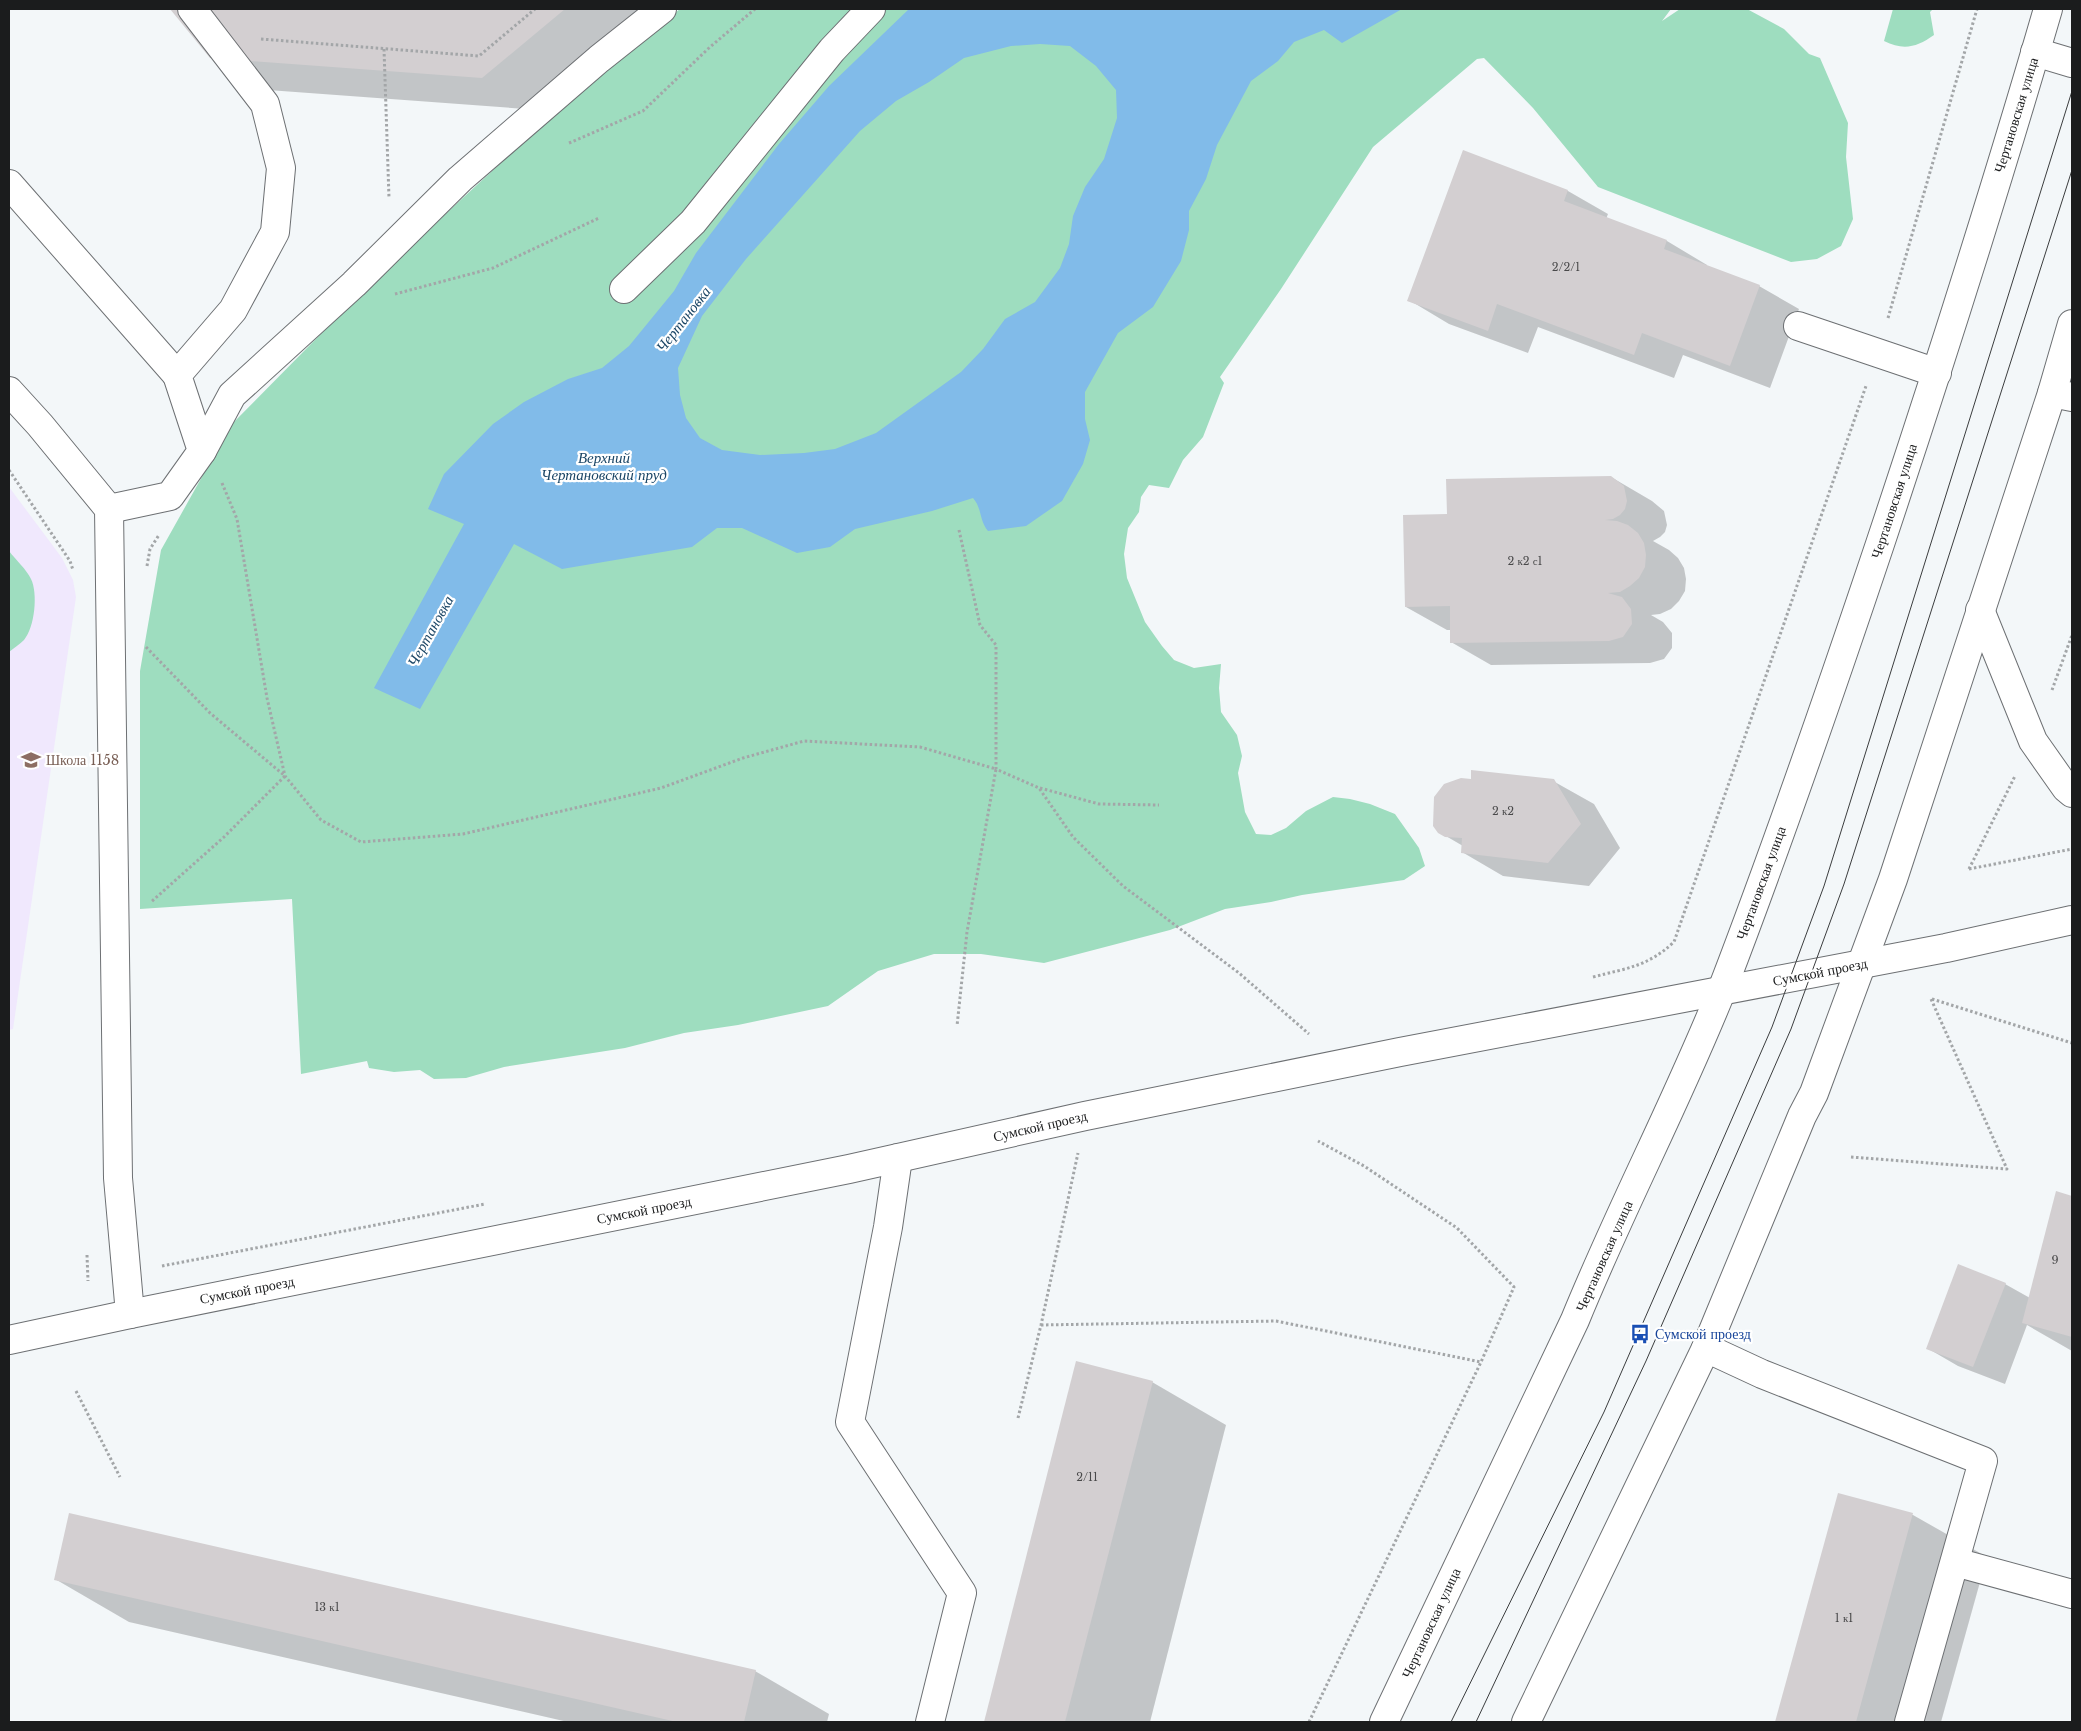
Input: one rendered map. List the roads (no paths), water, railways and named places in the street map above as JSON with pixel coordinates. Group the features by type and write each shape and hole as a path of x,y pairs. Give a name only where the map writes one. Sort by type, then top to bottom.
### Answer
{"main road":[{"path":"177,375 233,310 276,232 280,168 265,104 192,9"},
{"path":"109,508 170,496 202,451 232,395 354,284 460,179 599,59 662,9"},
{"path":"624,289 693,222 832,50 872,9"},
{"name":"Чертановская улица","path":"1384,1722 1575,1320 1597,1267 1671,1110 1721,991 1823,715 1937,373 2048,9"},
{"path":"2035,52 2072,63"},
{"path":"9,184 177,375 202,451"},
{"path":"1526,1722 1706,1348 1802,1116 1814,1093 1893,879 1980,610 2062,395 2072,324"},
{"path":"1798,326 1937,373"},
{"path":"9,391 109,508 118,1178 130,1314"},
{"path":"1980,610 2033,741 2066,788 2072,793"},
{"name":"Сумской проезд","path":"9,1340 898,1158 1085,1116 1400,1052 1946,948 2072,920"},
{"path":"898,1158 888,1227 850,1422 962,1593 930,1722"},
{"path":"1706,1348 1762,1374 1983,1461 1910,1722"},
{"path":"1955,1562 2072,1594"}],"water":[{"name":"Верхний Чертановский пруд","path":"909,9 1402,9 1342,43 1324,30 1294,42 1278,61 1251,81 1217,145 1206,179 1189,211 1189,230 1181,261 1153,307 1118,333 1085,392 1085,419 1090,440 1083,464 1062,501 1026,526 988,531 973,498 932,511 855,529 830,547 797,553 742,528 717,528 692,547 562,569 514,544 420,709 374,688 464,524 428,509 444,474 493,424 524,402 568,379 602,368 629,346 674,291 696,253 779,144 829,86","holes":["1040,44 1070,46 1096,66 1116,90 1117,118 1104,159 1085,187 1073,216 1069,244 1060,268 1035,302 1005,319 983,349 961,372 876,433 835,449 804,453 760,455 722,450 700,438 686,418 680,395 678,368 702,316 746,259 860,131 896,101 929,82 964,58 1011,46"]}],"tram line":[{"path":"1451,1722 1604,1412 1772,1027 1824,886 2072,91"},
{"path":"1476,1722 1646,1361 1791,1029 1844,884 2072,170"}],"place":[{"name":"Школа 1158","path":"31,760"},
{"name":"Сумской проезд","path":"1640,1334"}],"water label":[{"name":"Чертановка","path":"683,319"},
{"name":"Чертановка","path":"430,631"}]}
